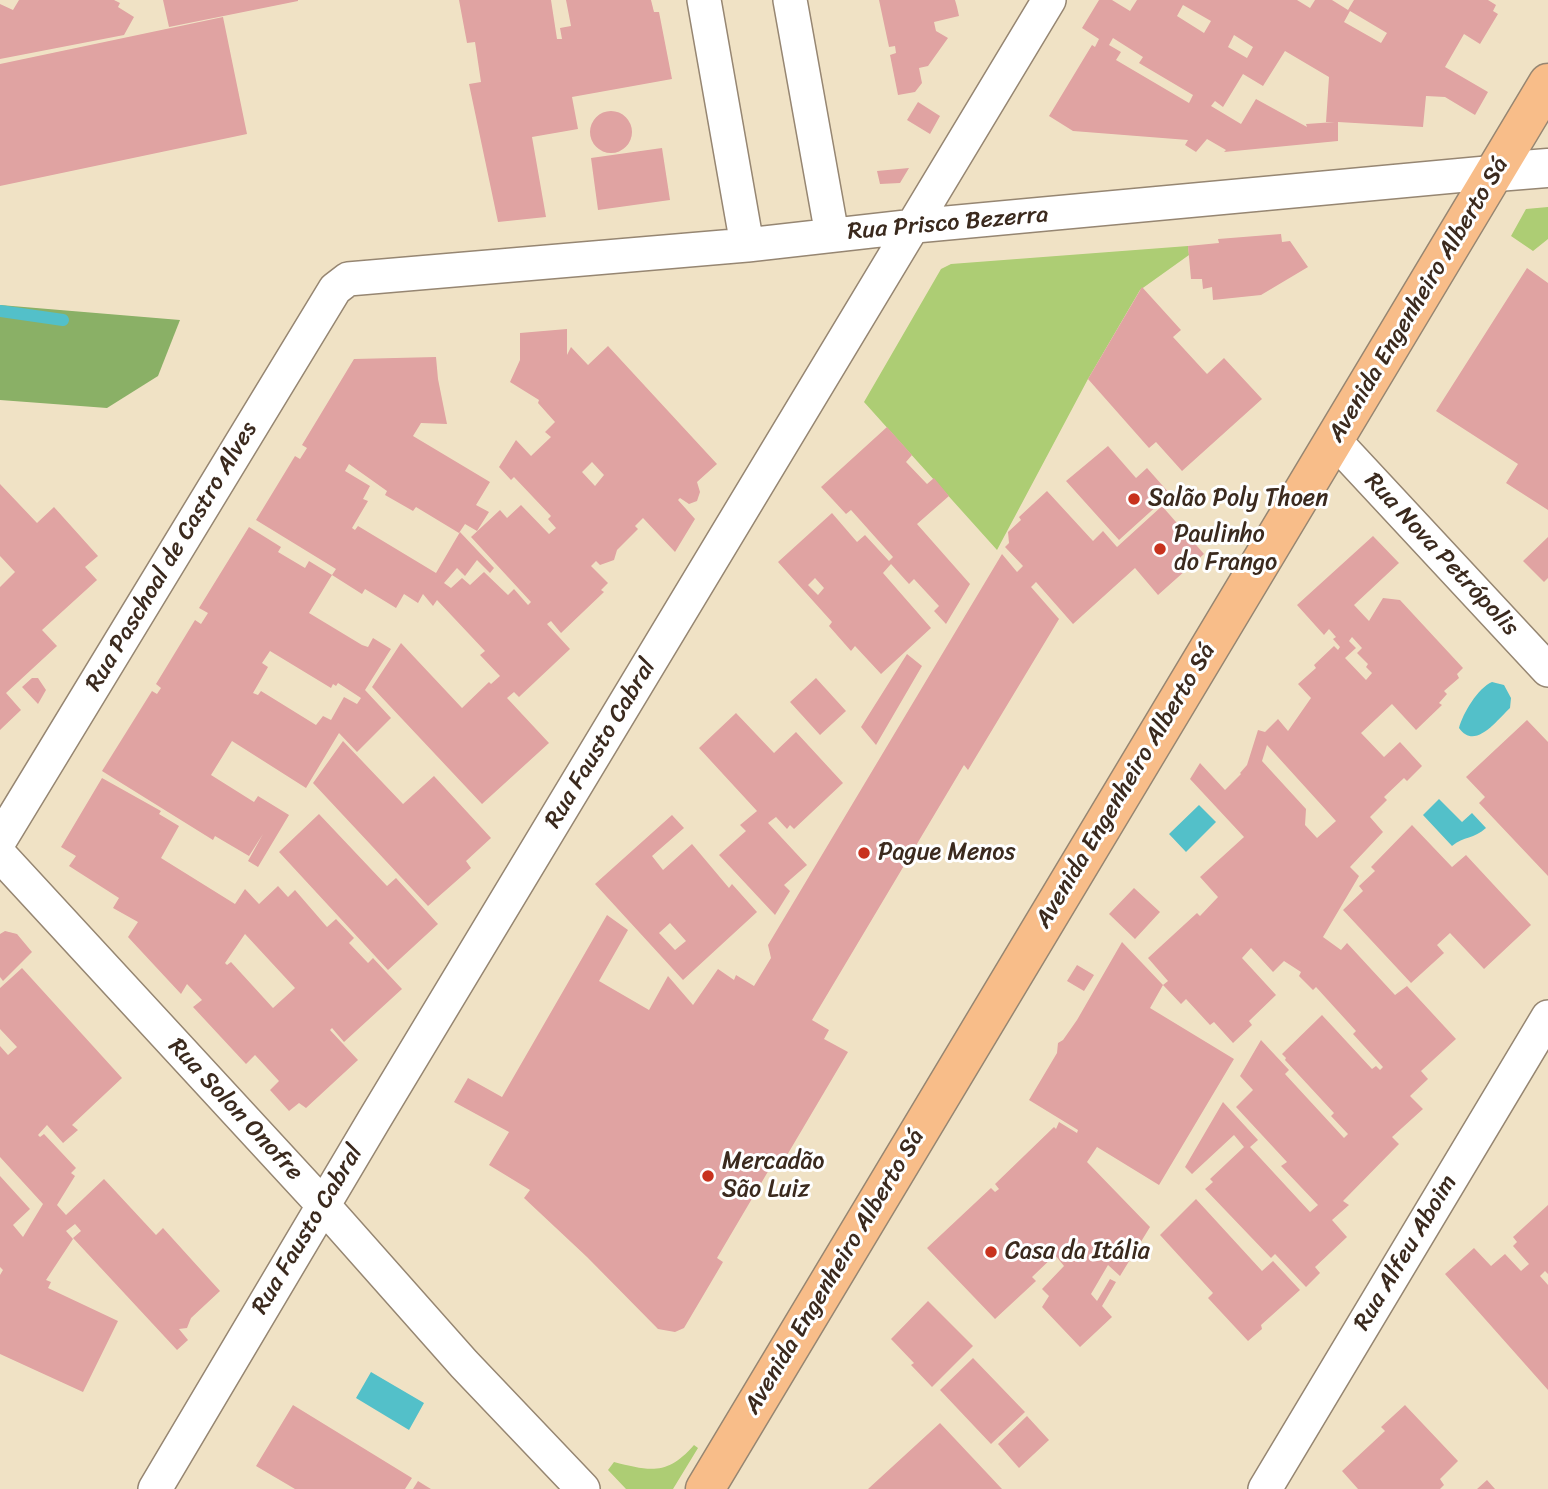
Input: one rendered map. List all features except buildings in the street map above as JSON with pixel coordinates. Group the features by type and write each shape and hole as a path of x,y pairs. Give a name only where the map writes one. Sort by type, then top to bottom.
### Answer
{"main road":[{"name":"Avenida Engenheiro Alberto Sá","path":"705,1489 1548,83"}],"street":[{"path":"704,0 747,245"},
{"path":"790,0 832,235"},
{"name":"Rua Fausto Cabral","path":"155,1489 323,1205 1049,0"},
{"name":"Rua Prisco Bezerra","path":"348,279 747,245 915,226 1548,168"},
{"name":"Rua Paschoal de Castro Alves","path":"0,840 335,289 348,279"},
{"name":"Rua Nova Petrópolis","path":"1334,440 1548,670"},
{"name":"Rua Solon Onofre","path":"0,855 323,1205 464,1364 583,1489"},
{"name":"Rua Alfeu Aboim","path":"1265,1489 1548,1017"}],"green space":[{"path":"1548,207 1548,239 1533,251 1511,236 1526,209"},
{"path":"1188,246 1189,255 1140,290 1088,379 997,550 864,402 941,269 951,264"},
{"path":"0,305 180,320 158,376 107,408 0,400"},
{"path":"694,1445 698,1448 673,1489 626,1489 608,1470 614,1462 648,1469 666,1466 675,1462"}],"water":[{"path":"1492,682 1504,685 1511,698 1510,708 1486,731 1472,736 1465,734 1459,728 1464,715 1476,695"},
{"path":"1439,799 1462,822 1472,813 1486,828 1452,846 1423,815"},
{"path":"1199,805 1216,822 1186,852 1169,834"},
{"path":"371,1372 424,1403 409,1430 356,1398"}],"waterway":[{"path":"0,311 63,320"}],"place":[{"name":"Salão Poly Thoen","path":"1134,499"},
{"name":"Paulinho do Frango","path":"1160,549"},
{"name":"Pague Menos","path":"864,853"},
{"name":"Mercadão São Luiz","path":"708,1176"},
{"name":"Casa da Itália","path":"991,1252"}]}
